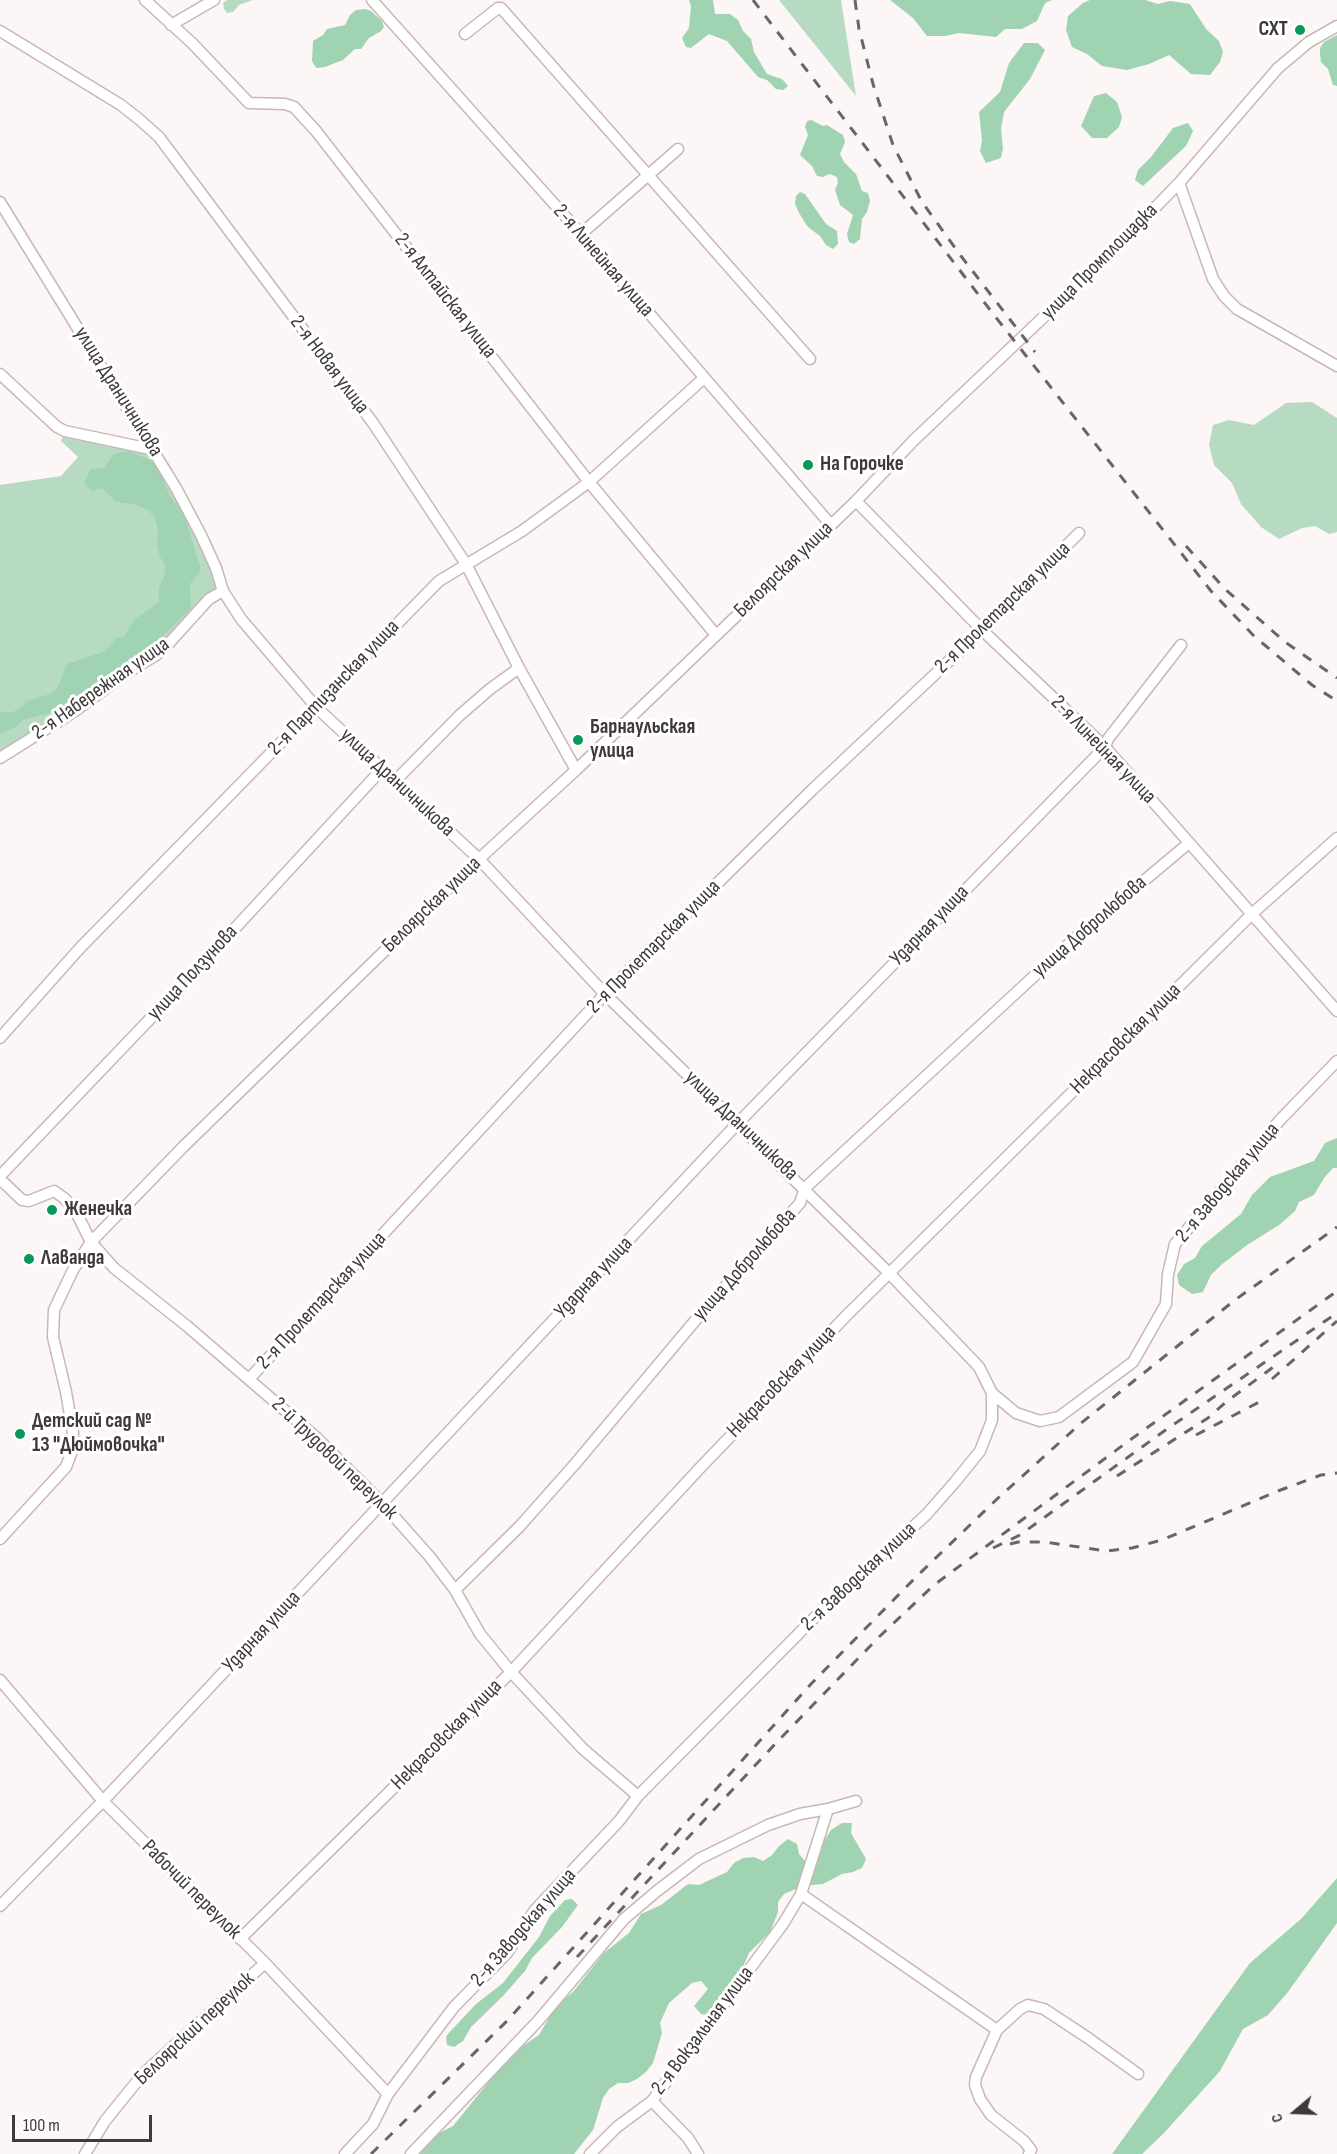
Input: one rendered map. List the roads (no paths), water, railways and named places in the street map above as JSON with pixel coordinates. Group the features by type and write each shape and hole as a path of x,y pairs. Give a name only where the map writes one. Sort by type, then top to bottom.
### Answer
{"street":[{"name":"2-я Алтайская улица","path":"144,0 192,43 249,103 285,104 294,107 323,140 589,482 716,635"},
{"path":"171,25 214,0"},
{"name":"2-я Линейная улица","path":"372,0 581,234 831,525"},
{"path":"465,34 498,8 501,9 810,359"},
{"name":"улица Промплощадка","path":"1019,340 1110,254 1179,183 1278,68 1303,47 1337,26"},
{"name":"2-я Новая улица","path":"0,31 121,105 159,137 372,423 466,564 519,668 576,770"},
{"path":"581,234 678,149"},
{"name":"улица Промплощадка","path":"1179,183 1213,279 1224,296 1237,309 1337,366"},
{"name":"улица Драничникова","path":"0,202 154,450 196,524 224,591 241,618 317,708 479,859 605,994 890,1274 979,1367 992,1393"},
{"name":"Белоярская улица","path":"0,1539 66,1467 72,1452 74,1432 53,1337 54,1310 73,1270 91,1242 183,1148 479,859 576,770 856,501 914,440 1019,340"},
{"path":"0,374 57,427 65,431 154,450"},
{"name":"2-я Партизанская улица","path":"0,1038 80,948 439,581 522,531 589,482 704,378"},
{"name":"2-я Линейная улица","path":"856,501 982,630 1105,747 1337,1011"},
{"name":"2-я Пролетарская улица","path":"249,1379 605,994 813,789 982,630 1079,533"},
{"name":"2-я Набережная улица","path":"0,758 75,711 125,674 156,655 209,599 224,591"},
{"name":"Ударная улица","path":"0,1906 103,1801 383,1504 737,1124 1105,747 1108,739 1181,645"},
{"path":"396,780 460,715 519,668"},
{"name":"улица Ползунова","path":"0,1177 190,977 383,768"},
{"name":"Некрасовская улица","path":"240,1940 511,1672 699,1469 847,1315 1253,913 1337,838"},
{"name":"улица Добролюбова","path":"455,1590 520,1526 575,1464 699,1316 800,1203 805,1188 1072,940 1189,843"},
{"name":"2-я Заводская улица","path":"992,1393 1016,1413 1040,1421 1059,1417 1133,1362 1166,1304 1168,1274 1175,1244 1280,1120 1337,1061"},
{"name":"2-й Трудовой переулок","path":"0,1177 22,1200 29,1201 54,1191 75,1210 91,1242 114,1268 318,1439 383,1504 430,1557 455,1590 480,1635 511,1672 583,1749 638,1796"},
{"name":"2-я Заводская улица","path":"345,2154 373,2124 388,2094 454,2007 507,1953 535,1910 618,1821 638,1796 823,1609 926,1515 955,1482 980,1451 992,1420 992,1393"},
{"name":"Рабочий переулок","path":"0,1680 103,1801 265,1963 388,2094"},
{"path":"411,2154 538,2021 624,1919 657,1890 699,1859 768,1825 800,1814 856,1801"},
{"name":"2-я Вокзальная улица","path":"590,2154 617,2127 652,2101 783,1924 801,1894 828,1809"},
{"path":"801,1894 997,2030"},
{"name":"Белоярский переулок","path":"85,2154 105,2121 142,2074 265,1963"},
{"path":"1029,2154 1031,2150 1024,2141 991,2115 975,2085 976,2077 997,2030 1020,2009 1028,2005 1044,2009 1137,2074"},
{"path":"652,2101 688,2138 698,2154"}],"railway":[{"path":"753,0 994,315 1211,591 1254,636 1312,685 1337,701"},
{"path":"855,0 859,29 873,84 893,145 922,202 1035,352"},
{"path":"1186,546 1225,589 1285,642 1337,678"},
{"path":"371,2154 507,2021 811,1684 917,1576 996,1500 1080,1424 1235,1300 1337,1227"},
{"path":"577,1957 776,1743 879,1637 934,1585 1337,1291"},
{"path":"993,1548 1020,1535 1167,1429 1337,1313"},
{"path":"1272,1379 1337,1321"},
{"path":"1117,1476 1208,1418 1276,1365"},
{"path":"1196,1435 1265,1399"},
{"path":"1010,1544 1045,1542 1106,1551 1132,1548 1162,1540 1321,1475 1337,1473"}],"place":[{"name":"СХТ","path":"1300,30"},
{"name":"На Горочке","path":"808,465"},
{"name":"Барнаульская улица","path":"578,740"},
{"name":"Женечка","path":"52,1210"},
{"name":"Лаванда","path":"29,1259"},
{"name":"Детский сад № 13 \"Дюймовочка\"","path":"20,1434"}]}
